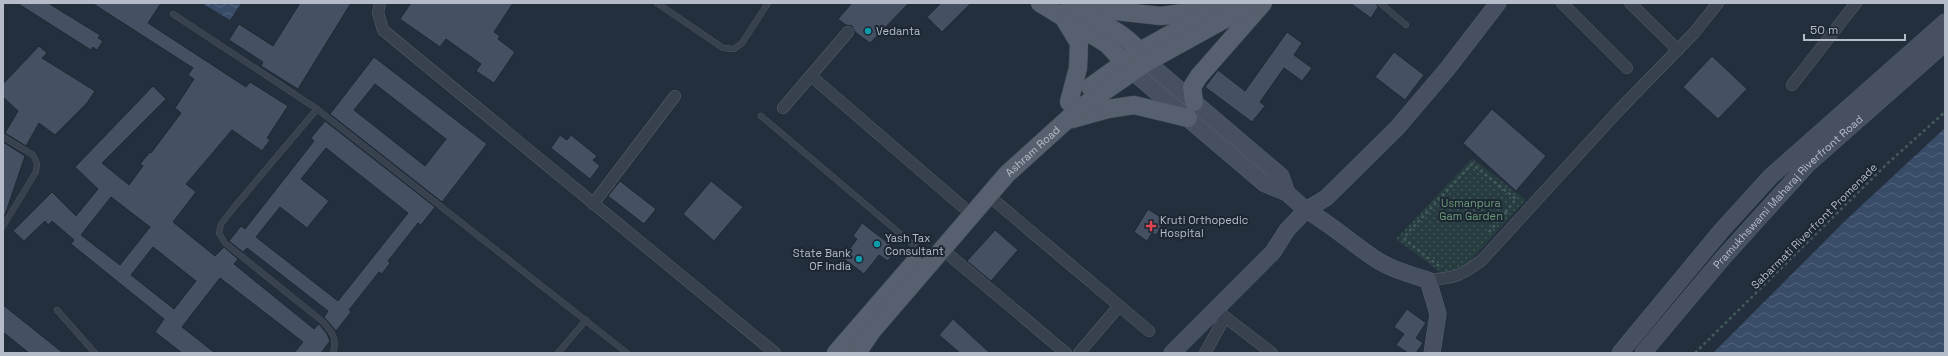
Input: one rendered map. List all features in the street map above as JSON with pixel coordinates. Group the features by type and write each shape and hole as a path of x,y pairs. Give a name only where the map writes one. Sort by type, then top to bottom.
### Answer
{"main road":[{"path":"1040,3 1066,8 1160,16 1220,6"},
{"name":"Ashram Road","path":"857,353 872,331 1007,174 1066,120 1136,61 1254,3"},
{"path":"1191,110 1192,86 1263,3"},
{"path":"1172,353 1221,313 1273,252 1287,230 1306,210 1326,198 1397,128 1448,68 1498,3"},
{"name":"Ashram Road","path":"836,353 998,166 1069,102 1136,61 1220,6"},
{"path":"1066,8 1125,37 1136,61 1191,110 1281,176 1287,193 1306,210 1325,220 1374,259 1400,272 1428,280 1438,314 1432,353"},
{"path":"1066,8 1079,43 1078,68 1069,102"},
{"path":"1620,353 1721,231 1771,176 1945,22"},
{"name":"Pramukhswami Maharaj Riverfront Road","path":"1644,353 1722,259 1808,165 1945,43"},
{"path":"1066,120 1108,109 1134,105 1191,110"}],"street":[{"path":"380,3 378,13 383,30 775,353"},
{"path":"1562,3 1627,68"},
{"path":"1630,3 1678,50"},
{"path":"1428,280 1451,278 1467,272 1482,260 1619,110 1694,33 1718,3"},
{"path":"1792,85 1856,3"},
{"path":"783,108 848,32"},
{"path":"811,76 963,207"},
{"path":"593,204 675,96"},
{"path":"989,196 1149,331"},
{"path":"942,249 1066,353"},
{"path":"1079,353 1119,306"},
{"path":"1205,353 1221,313 1272,353"}],"lane":[{"path":"657,3 723,48 734,49 742,43 768,3"},
{"path":"1380,3 1406,25"},
{"path":"173,14 317,109 627,353"},
{"path":"317,109 236,205 221,224 219,233 225,244 322,321 334,333 336,346 333,353"},
{"path":"761,116 923,253"},
{"path":"3,137 33,155 38,163 36,172 3,226"},
{"path":"57,310 94,353"},
{"path":"558,353 586,320"}],"path":[{"name":"Sabarmati Riverfront Promenade","path":"1695,353 1888,163 1945,112"},
{"path":"1442,269 1405,240 1404,237 1472,164 1516,199 1485,237"},
{"path":"1505,213 1516,223"}],"green space":[{"name":"Usmanpura Gam Garden","path":"1472,158 1526,200 1463,269 1443,274 1396,239"}],"water":[{"path":"202,3 241,3 230,20"},
{"path":"1945,128 1945,353 1713,353 1847,219"}],"building":[{"path":"17,3 48,3 100,35 98,38 103,41 97,50 93,47 91,50"},
{"path":"92,3 161,3 148,23 246,87 250,82 288,106 267,138 270,140 262,151 232,130 186,184 196,192 173,222 215,256 224,247 238,259 234,264 314,329 319,324 327,334 330,341 321,353 294,353 303,342 220,278 182,327 215,353 182,353 155,332 164,319 71,244 74,240 52,221 48,225 45,221 24,241 13,231 52,192 76,216 98,189 75,167 153,86 166,99 102,163 129,185 143,166 140,164 150,152 151,153 181,113 175,108 194,79 188,75 193,68","holes":["111,197 150,227 120,265 81,235","153,247 196,281 174,309 131,275"]},
{"path":"300,3 351,3 298,89 261,66 263,62 229,40 239,24 273,46"},
{"path":"411,3 513,3 494,32 500,36 498,39 515,52 494,83 476,71 481,64 446,39 440,47 400,19"},
{"name":"Vedanta","path":"852,3 909,3 870,43 855,32 852,26 846,25 838,19"},
{"path":"941,3 971,3 942,32 927,17"},
{"path":"1350,3 1376,3 1378,7 1371,18"},
{"path":"1287,32 1302,43 1294,55 1312,68 1302,81 1284,68 1260,102 1265,106 1252,122 1205,87 1218,70 1245,91"},
{"path":"39,46 47,53 42,58 95,91 87,103 55,135 39,123 26,146 5,133 18,111 3,97 3,84"},
{"path":"1394,52 1424,75 1405,100 1375,77"},
{"path":"1712,56 1747,89 1718,119 1683,87"},
{"path":"374,57 487,144 442,202 330,114","holes":["375,84 446,139 425,166 354,110"]},
{"path":"1492,109 1546,156 1516,191 1463,143"},
{"path":"325,121 435,207 421,225 418,223 388,261 390,263 382,274 379,272 349,310 351,312 336,331 324,317 328,311 247,248 243,252 229,241 241,226 245,229 314,141 311,138","holes":["326,148 408,213 338,301 256,237 280,207 307,228 329,201 301,179"]},
{"path":"560,135 567,140 571,135 597,156 593,160 600,166 590,179 551,148"},
{"path":"3,142 25,156 5,215 3,215"},
{"path":"620,181 656,209 644,224 608,196"},
{"path":"711,181 743,207 714,241 683,214"},
{"path":"1148,209 1165,220 1156,235 1152,233 1147,241 1134,232"},
{"path":"862,223 896,249 888,261 879,255 864,274 843,258 857,239 853,236"},
{"path":"995,230 1018,250 991,281 967,261"},
{"path":"3,305 63,353 29,353 3,332"},
{"path":"1407,309 1426,323 1416,338 1423,343 1416,353 1408,353 1396,345 1404,334 1394,327"},
{"path":"953,319 990,353 960,353 939,335"}],"place":[{"name":"Vedanta","path":"868,31"},
{"name":"Kruti Orthopedic Hospital","path":"1151,226"},
{"name":"Yash Tax Consultant","path":"877,244"},
{"name":"State Bank OF India","path":"859,259"}]}
